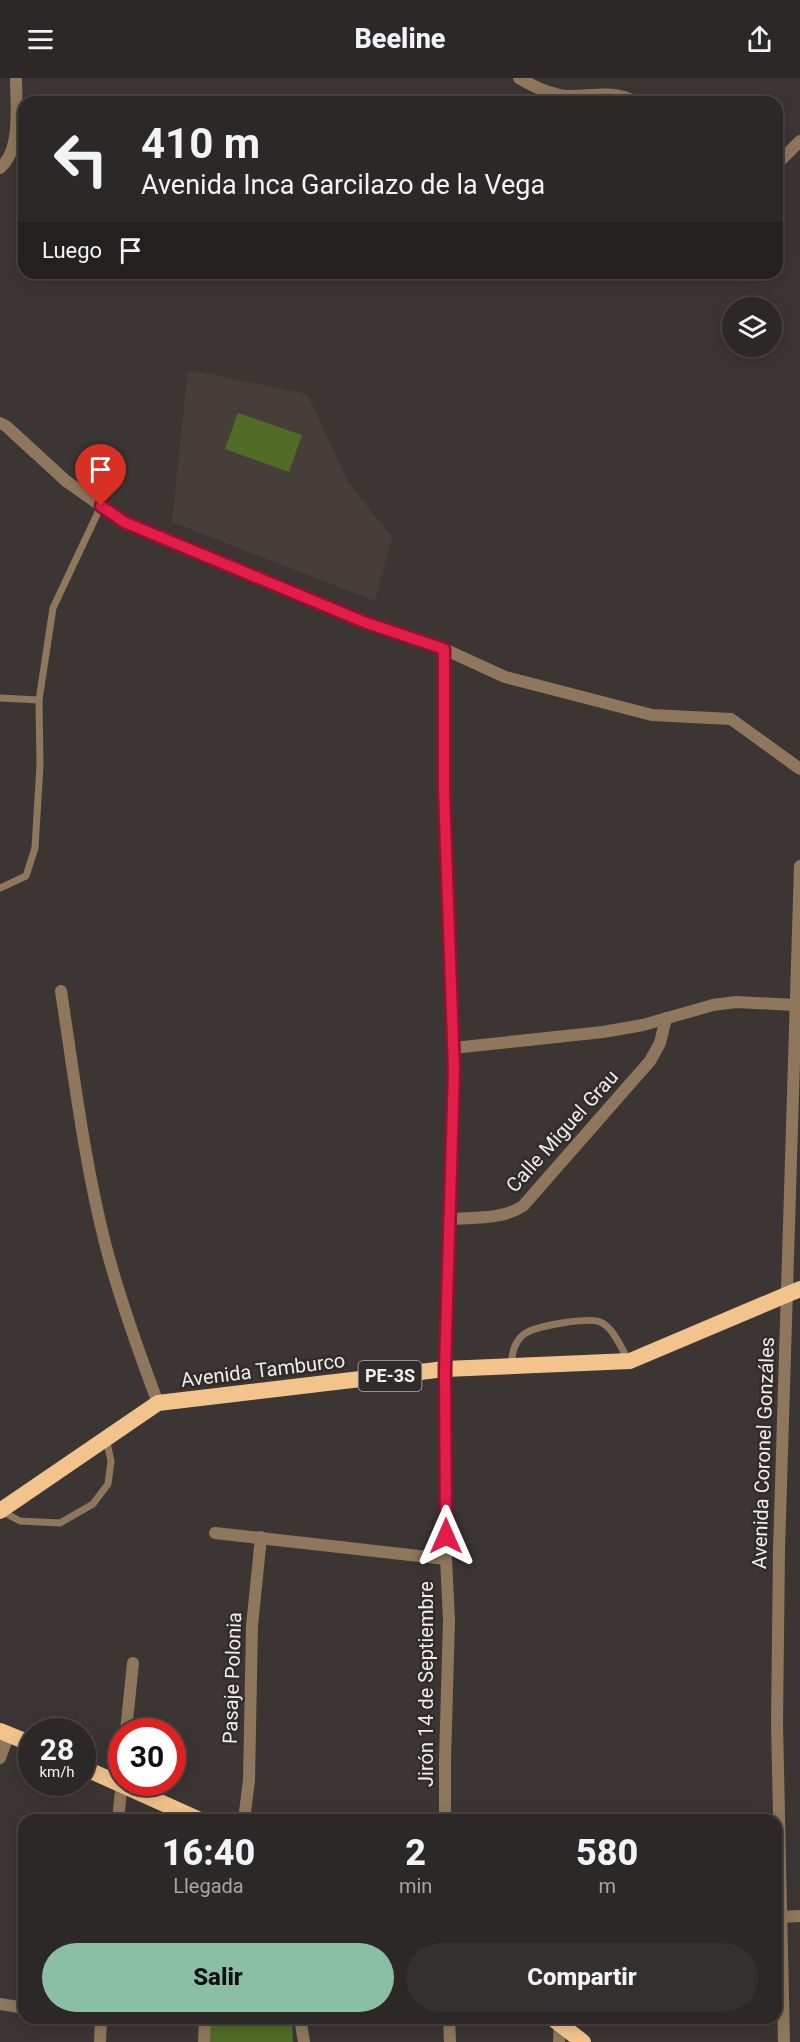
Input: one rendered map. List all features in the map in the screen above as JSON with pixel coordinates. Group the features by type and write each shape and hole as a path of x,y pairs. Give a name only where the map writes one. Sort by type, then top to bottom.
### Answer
{"highway":[{"name":"Avenida Tamburco","path":"0,1511 158,1403 445,1369 630,1361 691,1337 794,1291"},
{"path":"4,1732 18,1738"},
{"path":"150,1796 188,1814"},
{"path":"562,2024 584,2042"}],"street":[{"path":"0,168 13,151 16,78"},
{"path":"519,78 549,93 567,96 617,96"},
{"path":"783,158 800,141"},
{"path":"0,423 66,481 124,522 364,622 444,649 505,677 652,715 731,719 800,769"},
{"name":"Jirón 14 de Septiembre","path":"444,649 444,791 453,1048 445,1369 448,1620 445,1814"},
{"name":"Avenida Coronel Gonzáles","path":"779,1814 777,1723 779,1550 794,1291 795,1005 800,866"},
{"path":"61,991 94,1194 105,1243 131,1329 158,1403"},
{"path":"453,1048 603,1032 643,1025 714,1005 736,1002 795,1005"},
{"name":"Calle Miguel Grau","path":"450,1218 500,1216 523,1206 650,1061 660,1043 666,1018"},
{"path":"215,1533 446,1559"},
{"name":"Pasaje Polonia","path":"245,1814 249,1780 252,1626 261,1537"},
{"path":"127,1718 133,1663"},
{"path":"0,1758 4,1732"},
{"path":"118,1814 120,1796"},
{"path":"782,1917 800,1916"},
{"name":"Avenida Coronel Gonzáles","path":"782,1959 784,2042"},
{"path":"0,2004 18,2007"},
{"path":"98,2024 100,2042"},
{"path":"204,2042 205,2024"},
{"path":"301,2024 304,2042"},
{"path":"448,2024 450,2042"},
{"path":"557,2024 559,2042"}],"lane":[{"path":"0,888 26,876 35,848 40,765 39,700 53,608 101,506"},
{"path":"0,698 39,700"},
{"path":"510,1367 514,1344 525,1333 535,1328 589,1321 601,1323 611,1332 630,1361"},
{"path":"0,1511 20,1521 60,1523 93,1504 108,1484 111,1461 106,1438"}],"shaded area":[{"path":"188,370 307,394 349,484 392,537 375,601 172,522"}],"green space":[{"path":"238,413 302,435 289,472 225,449"},
{"path":"210,2024 292,2024 293,2042 209,2042"}],"route":[{"path":"101,506 124,522 364,622 444,649 444,791 454,1070 445,1369 446,1536"}]}
